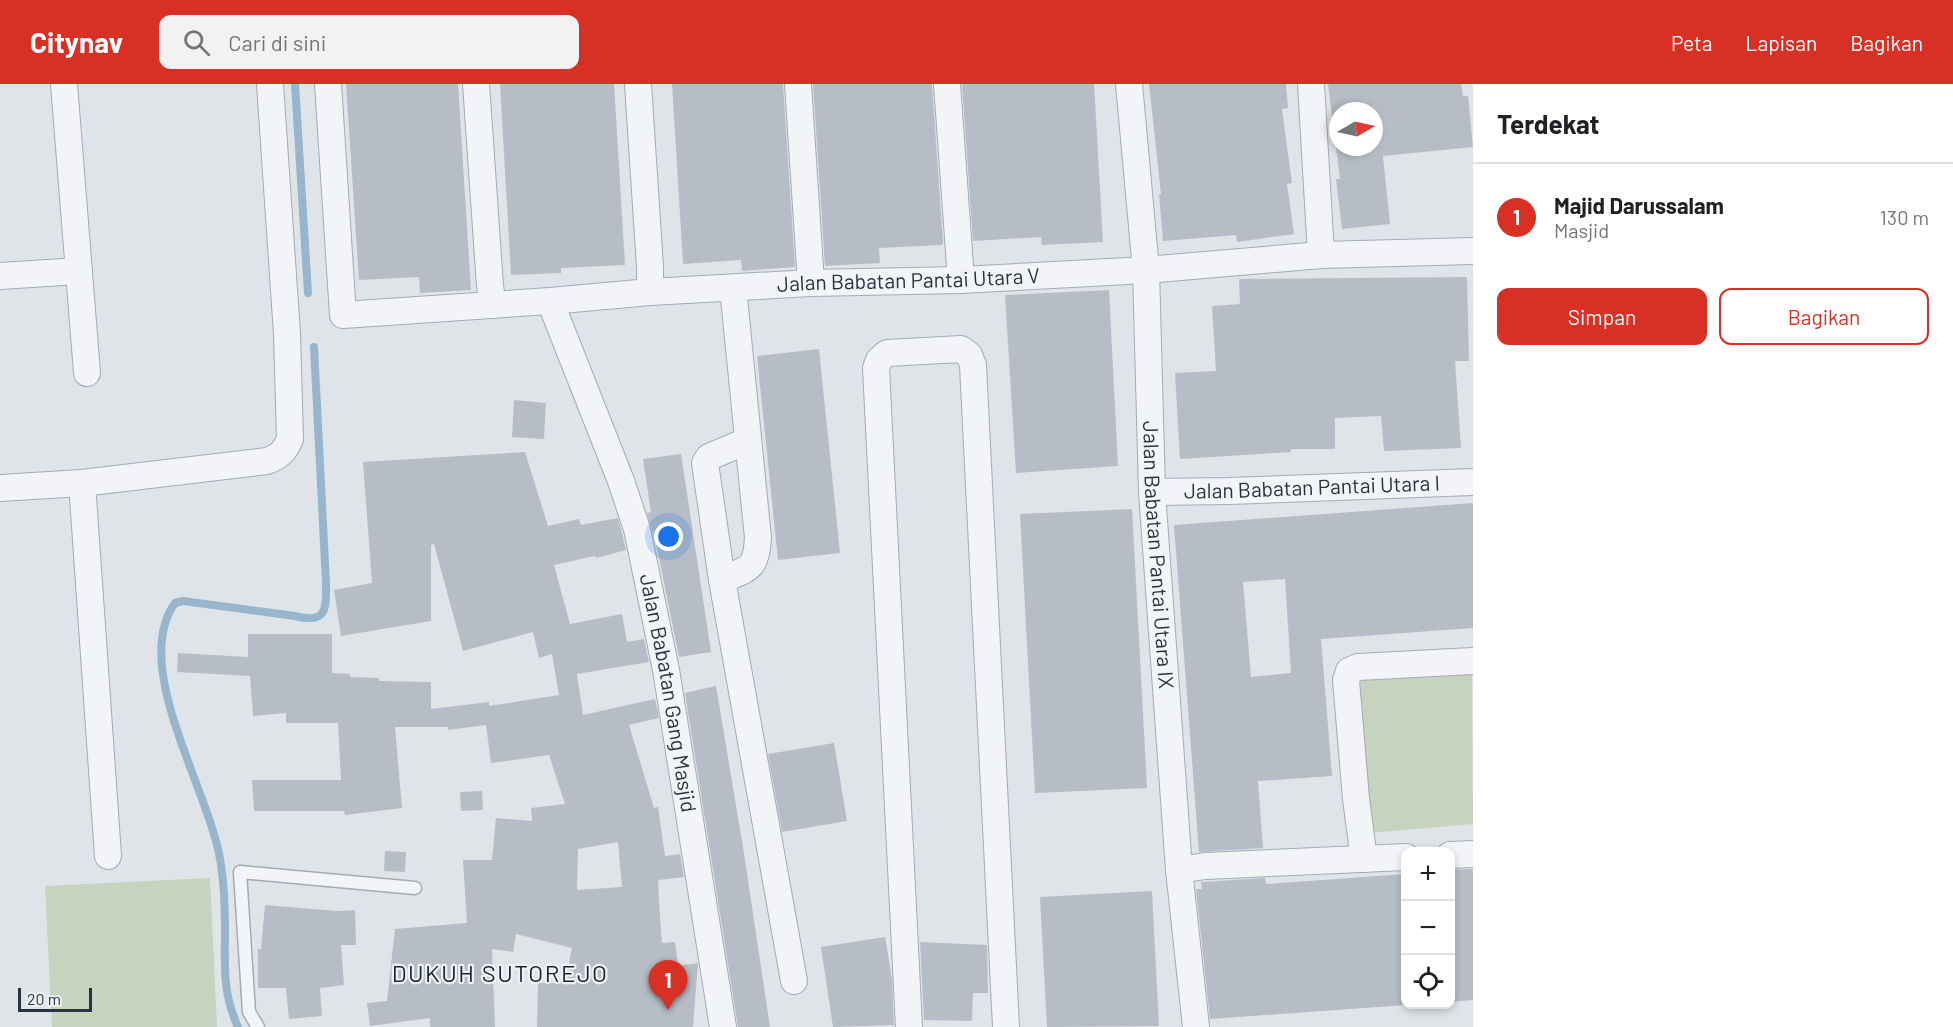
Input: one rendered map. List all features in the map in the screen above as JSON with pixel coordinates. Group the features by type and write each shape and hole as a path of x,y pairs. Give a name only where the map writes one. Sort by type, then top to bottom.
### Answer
{"street":[{"path":"64,84 87,373"},
{"path":"0,488 82,483 267,461 279,456 287,446 290,439 287,334 270,84"},
{"name":"Jalan Babatan Pantai Utara V","path":"328,84 343,315 650,292 811,283 961,280 1146,270 1321,255 1473,251"},
{"path":"476,84 489,286 493,305"},
{"path":"638,84 650,292"},
{"path":"798,84 811,283"},
{"path":"947,84 961,280"},
{"name":"Jalan Babatan Pantai Utara IX","path":"1129,84 1146,270 1152,492 1179,870 1196,1027"},
{"path":"1311,84 1321,255"},
{"path":"0,276 79,271"},
{"path":"722,580 754,564 758,538 733,288"},
{"name":"Jalan Babatan Gang Masjid","path":"550,301 621,481 637,529 666,670 723,1027"},
{"path":"909,1027 876,368 879,360 887,353 962,349 969,355 973,365 1006,1027"},
{"path":"747,441 709,457 705,463 722,580 794,981"},
{"name":"Jalan Babatan Pantai Utara I","path":"1152,492 1473,482"},
{"path":"82,483 108,856"},
{"path":"1364,859 1356,799 1346,680 1349,671 1358,667 1473,661"},
{"path":"1455,855 1473,854"},
{"path":"1179,870 1205,866 1401,857"}],"lane":[{"path":"258,1027 249,1012 240,872 415,888"}],"green space":[{"path":"1472,671 1473,824 1369,833 1355,679"},
{"path":"210,878 217,1027 52,1027 45,886"}],"building":[{"path":"346,84 458,84 471,290 420,293 419,277 359,280"},
{"path":"500,84 614,84 625,265 561,268 561,273 511,275"},
{"path":"672,84 783,84 795,267 742,271 741,260 683,264"},
{"path":"813,84 932,84 942,245 879,248 880,263 825,266"},
{"path":"962,84 1094,84 1103,242 1042,245 1041,237 973,241"},
{"path":"1149,84 1286,84 1288,108 1282,109 1292,183 1287,184 1294,234 1237,242 1236,235 1163,241 1159,194 1161,194"},
{"path":"1328,84 1461,84 1463,96 1468,96 1473,147 1383,156 1383,102 1330,102"},
{"path":"1337,156 1383,156 1390,224 1342,229 1336,179 1340,179"},
{"path":"1467,277 1469,361 1455,361 1461,448 1384,451 1381,416 1335,418 1335,449 1291,449 1291,452 1180,459 1175,373 1216,371 1212,306 1240,304 1239,279"},
{"path":"1109,290 1118,466 1016,473 1005,295"},
{"path":"819,349 840,553 778,560 757,356"},
{"path":"514,400 546,403 544,439 512,437"},
{"path":"525,452 548,526 579,519 581,525 618,518 626,550 554,565 570,624 622,614 627,642 644,639 649,662 577,674 583,715 655,699 659,718 629,725 654,808 658,807 665,856 680,854 684,877 658,880 660,918 662,943 675,942 678,966 698,963 693,1027 537,1027 538,983 565,983 572,948 516,934 513,952 492,949 495,1027 430,1027 430,1018 370,1026 367,1003 387,1001 395,929 467,923 463,860 492,860 496,818 532,821 531,808 565,804 549,755 491,763 486,725 448,730 448,727 395,727 402,808 345,815 344,811 254,811 252,780 341,780 338,723 286,723 286,713 253,716 250,676 177,672 178,653 248,657 248,634 332,634 332,673 350,674 350,677 379,678 379,681 431,682 431,709 489,702 489,706 559,695 552,654 539,658 533,632 463,651 434,544 431,545 431,621 341,636 334,590 372,583 363,462","holes":["618,842 622,887 577,890 578,849"]},
{"path":"681,454 711,652 679,657 656,543 647,513 651,512 643,459"},
{"path":"1473,503 1473,628 1321,639 1332,776 1258,781 1263,848 1199,852 1174,525","holes":["1285,579 1291,673 1251,677 1243,582"]},
{"path":"1132,509 1147,788 1035,793 1020,514"},
{"path":"716,686 770,1027 738,1027 685,693"},
{"path":"834,743 847,821 782,832 768,754"},
{"path":"482,791 483,810 461,811 460,792"},
{"path":"385,851 406,852 405,872 384,871"},
{"path":"1473,869 1473,1000 1455,1002 1455,901 1455,870"},
{"path":"1401,874 1401,1005 1210,1019 1196,889 1202,889 1201,882 1265,878 1266,884"},
{"path":"1152,891 1159,1026 1047,1027 1040,897"},
{"path":"265,905 337,911 355,910 356,945 341,945 344,985 320,988 322,1016 289,1019 286,988 258,988 258,949 261,949"},
{"path":"885,937 892,979 894,1025 833,1027 821,947"},
{"path":"920,942 987,945 988,993 973,993 972,1021 924,1020"}],"waterway":[{"path":"295,84 308,293"},
{"path":"238,1027 229,1002 225,978 225,905 221,865 215,836 177,731 167,695 162,661 163,630 175,603 183,601 306,618 313,618 322,613 326,601 326,583 314,347"}],"place":[{"name":"Majid Darussalam","path":"668,1010"}],"district":[{"name":"DUKUH SUTOREJO","path":"500,974"}]}
